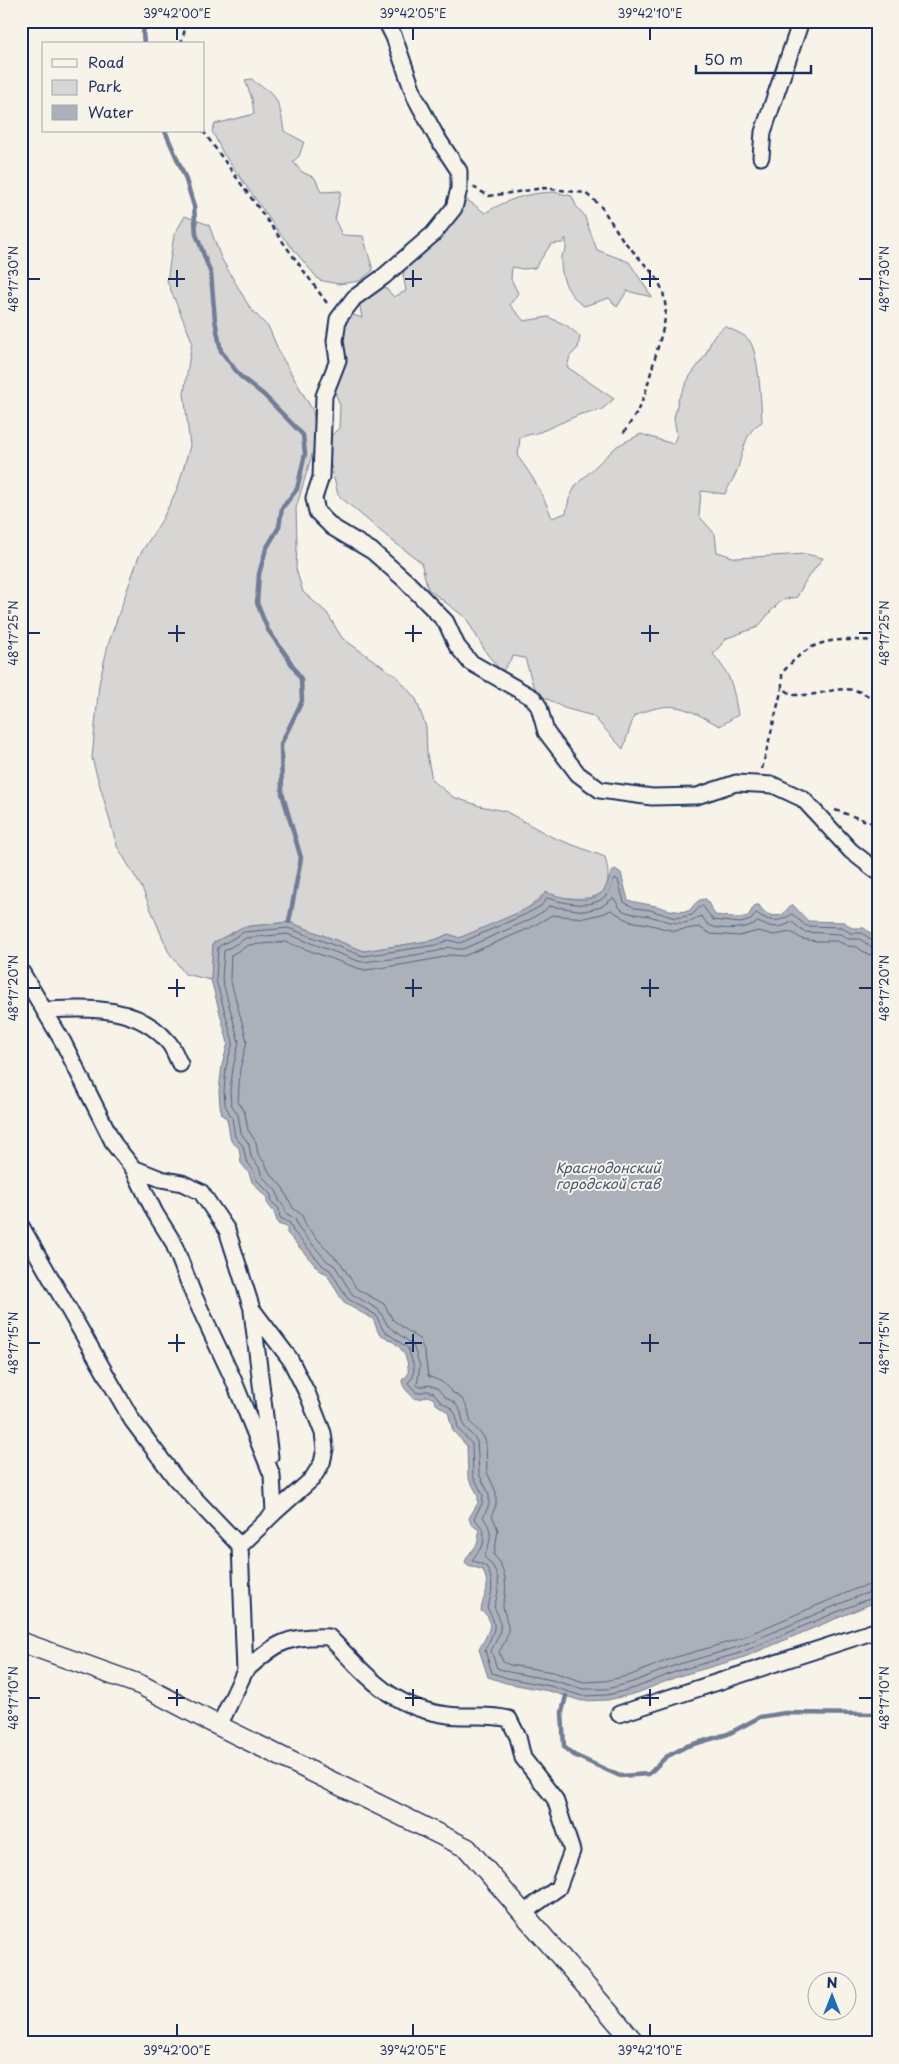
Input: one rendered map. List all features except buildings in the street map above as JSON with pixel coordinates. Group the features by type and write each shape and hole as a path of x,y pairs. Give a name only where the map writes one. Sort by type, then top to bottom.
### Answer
{"main road":[{"path":"21,1642 141,1685 219,1726 467,1848 635,2043"}],"street":[{"path":"386,21 394,37 415,97 436,136 459,171 459,189 454,208 433,234 383,277 354,298 338,319 335,341 338,360 324,396 321,478 314,498 317,512 332,526 372,551 406,582 446,622 457,646 470,662 532,698 539,707 546,732 578,774 600,790 652,797 696,796 736,783 773,785 803,799 851,851 878,872"},
{"path":"761,157 763,132 801,21"},
{"path":"21,971 45,1010 114,1144 133,1168 155,1213 173,1242 194,1296 233,1379 272,1475"},
{"path":"45,1010 89,1008 121,1012 148,1025 169,1043 180,1064"},
{"path":"133,1168 161,1180 182,1183 201,1192 226,1230 252,1309 272,1475 274,1513"},
{"path":"21,1226 132,1420 176,1479 240,1546 245,1671"},
{"path":"240,1546 312,1479 322,1463 325,1449 323,1433 308,1394 290,1359 252,1309"},
{"path":"619,1714 878,1630"},
{"path":"219,1726 245,1671 265,1652 283,1641 304,1636 329,1637 365,1675 389,1695 424,1712 450,1716 492,1715 509,1719 518,1737 523,1758 555,1799 572,1851 558,1888 523,1913"}],"path":[{"path":"182,42 187,21"},
{"path":"204,132 338,319"},
{"path":"459,171 470,186 489,196 544,188 585,193 600,205 623,240 656,277 663,291 666,309 664,325 645,394 636,414 623,434"},
{"path":"758,784 782,688 782,673 794,659 808,648 824,641 878,641"},
{"path":"782,688 794,695 833,689 855,690 878,703"},
{"path":"831,809 878,825"}],"green space":[{"path":"252,79 268,90 275,98 280,109 284,131 304,142 299,156 293,162 302,172 315,178 321,192 341,191 335,220 342,235 363,236 373,270 360,281 338,284 319,280 278,231 223,153 212,131 215,124 254,114 252,99 245,80"},
{"path":"554,192 572,196 576,206 584,215 597,250 629,262 652,297 627,291 617,307 609,298 584,306 573,296 563,278 561,256 566,250 566,238 562,243 551,244 535,268 523,269 512,267 511,279 518,293 510,305 524,321 548,317 566,325 580,336 578,348 570,356 567,367 614,399 601,410 581,414 540,432 520,437 518,457 537,486 552,518 566,513 569,499 576,485 617,446 641,434 673,444 677,435 674,419 678,400 690,376 705,356 713,337 725,326 747,338 752,346 759,379 762,422 751,431 736,473 725,494 701,491 699,516 715,534 717,552 736,558 806,554 823,558 806,580 797,597 782,600 758,627 727,638 713,654 731,682 738,715 720,726 688,710 659,707 634,716 623,749 593,716 564,708 542,696 533,685 525,658 513,656 502,672 487,654 466,618 428,589 421,562 390,539 338,495 329,457 330,437 339,428 340,405 334,390 347,313 362,318 359,301 381,283 394,297 406,291 403,274 406,265 460,214 466,199 485,213 518,198"},
{"path":"185,216 209,225 221,258 250,308 269,328 280,354 313,411 317,438 296,508 296,569 303,592 327,613 342,638 396,676 416,699 426,727 427,754 432,780 453,797 480,806 505,811 552,837 605,857 608,874 606,886 601,893 592,897 581,898 541,896 536,902 516,914 459,938 448,934 435,940 364,951 289,922 243,927 213,943 211,980 185,974 168,951 142,888 117,846 92,758 99,684 108,645 139,556 162,520 178,487 190,446 184,393 192,341 167,281 174,235"}],"water":[{"name":"Краснодонский городской став","path":"615,869 621,873 628,900 634,902 674,911 689,911 698,901 706,899 715,915 739,918 748,916 755,905 759,905 766,913 775,916 782,915 792,904 808,921 844,922 852,928 864,928 878,939 878,1601 742,1658 679,1676 637,1693 608,1700 582,1701 549,1691 506,1683 488,1677 479,1649 490,1624 489,1619 481,1611 487,1587 486,1577 483,1570 468,1565 465,1562 476,1546 479,1537 479,1530 471,1524 469,1518 478,1503 478,1495 468,1477 467,1446 453,1431 448,1412 436,1404 433,1398 427,1396 415,1399 403,1386 402,1380 408,1375 405,1355 397,1345 379,1334 373,1319 344,1303 326,1273 320,1271 287,1233 287,1227 278,1224 274,1212 267,1203 267,1198 252,1182 249,1173 241,1163 239,1148 231,1141 227,1119 222,1114 220,1106 219,1091 222,1065 228,1043 211,980 213,943 243,927 289,922 364,951 435,940 449,934 459,938 522,911 538,902 546,892 576,899 592,898 599,895 604,890"}],"waterway":[{"path":"144,42 143,33 146,21"},
{"path":"165,132 185,177 194,206 196,234 211,274 215,320 221,351 240,376 264,395 303,435 305,454 297,489 282,508 279,527 266,549 259,574 257,603 268,630 301,679 302,701 281,744 282,793 301,858 289,922"},
{"path":"566,1696 562,1712 564,1747 574,1755 620,1776 649,1774 666,1757 687,1746 728,1734 760,1717 785,1713 878,1714"}]}
